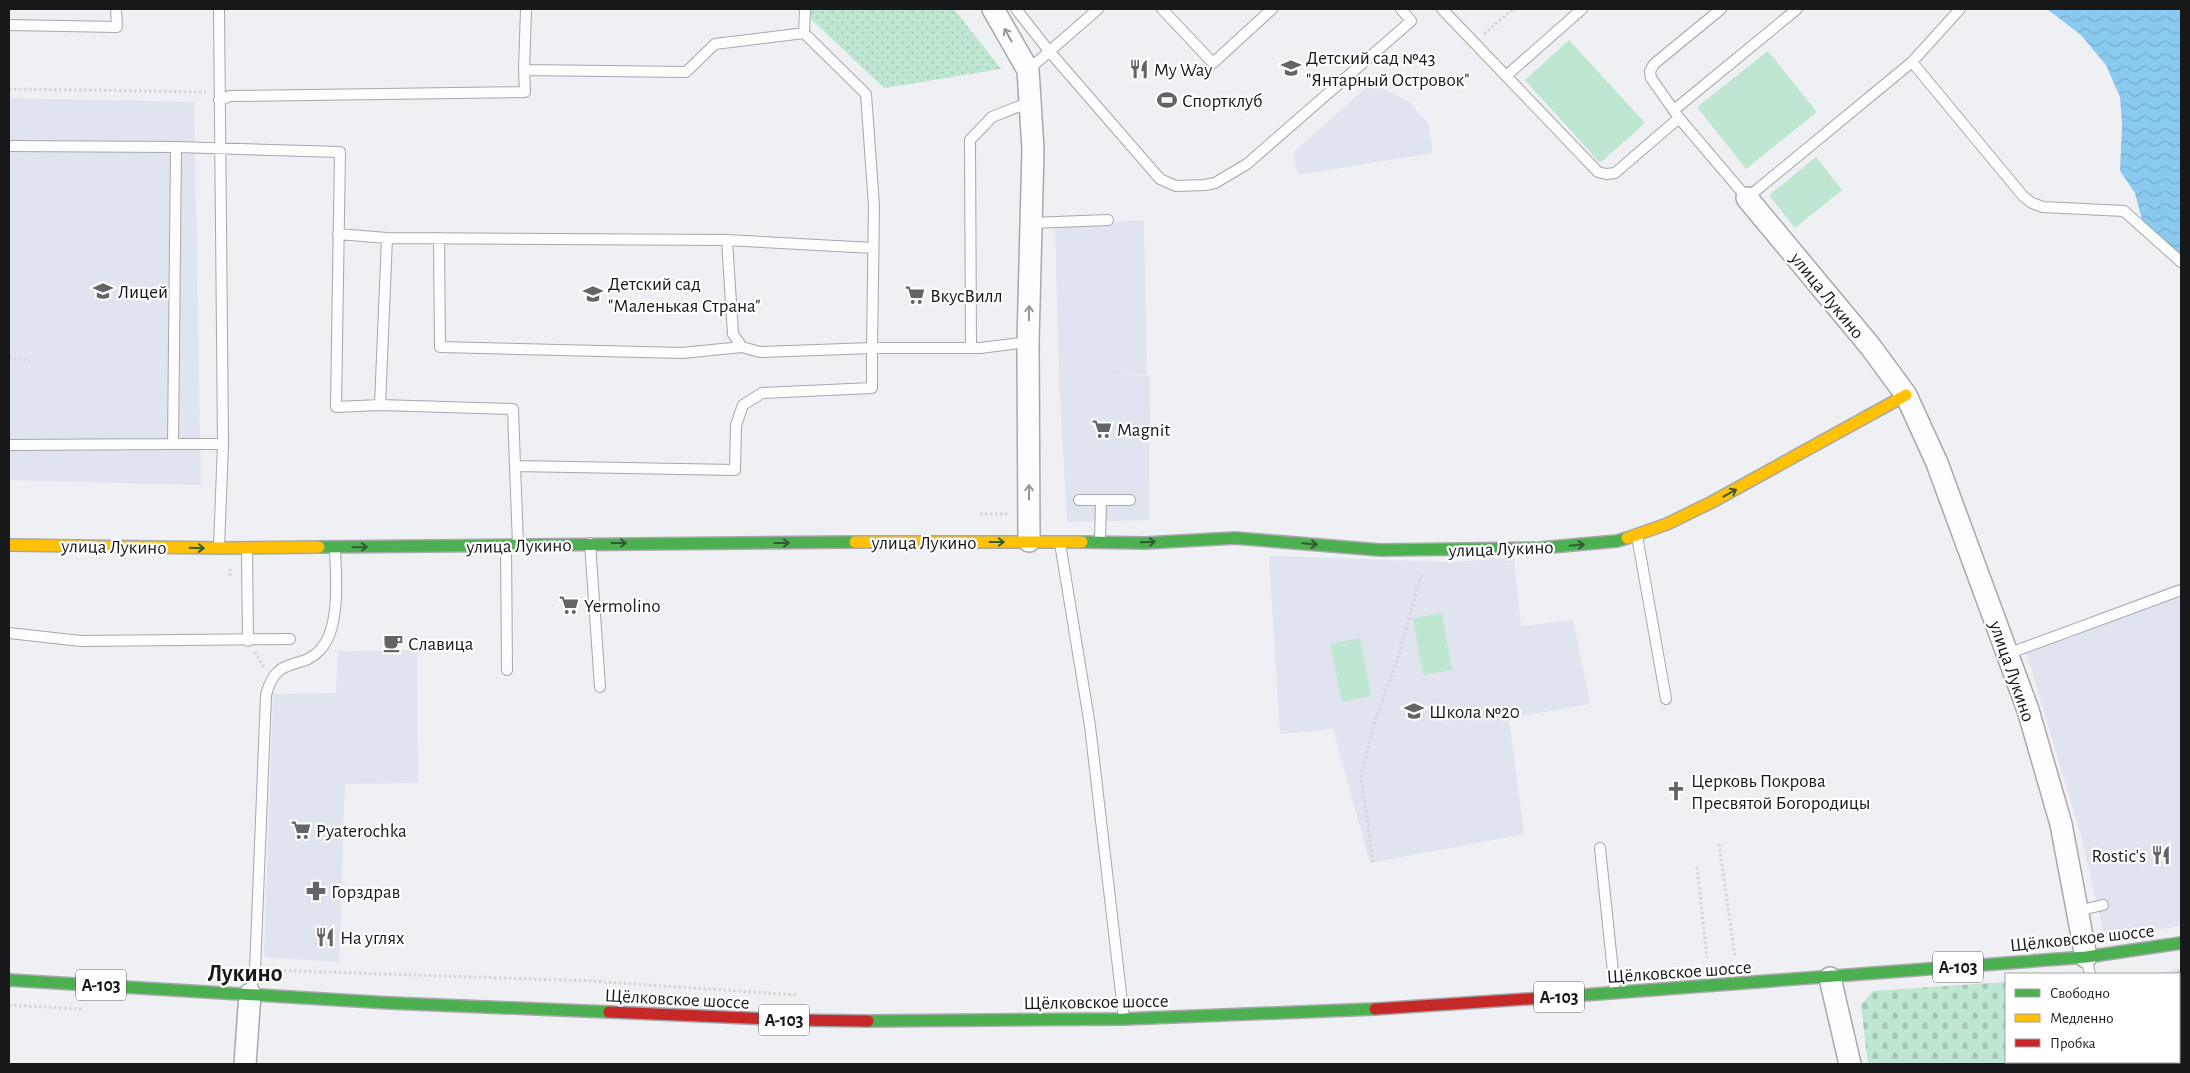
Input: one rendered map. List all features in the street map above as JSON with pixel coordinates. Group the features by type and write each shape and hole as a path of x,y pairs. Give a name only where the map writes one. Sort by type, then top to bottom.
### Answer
{"main road":[{"name":"улица Лукино","path":"9,545 247,548 590,543 1030,541 1145,543 1235,538 1380,550 1540,548 1617,541 1667,524 1712,502 1906,395"},
{"name":"Щёлковское шоссе","path":"9,980 390,1003 790,1020 945,1022 1124,1019 1414,1007 1830,978 2088,966 2181,943"}],"street":[{"path":"994,9 1028,70 1033,149 1028,342 1030,541"},
{"name":"улица Лукино","path":"1747,198 1870,346 1906,395 1937,463 2028,710 2061,824 2088,966"},
{"path":"1830,978 1850,1064"},
{"path":"245,1064 250,994"}],"lane":[{"path":"9,25 117,27 116,9"},
{"path":"219,9 222,444 219,548"},
{"path":"220,96 526,92 524,70 526,9"},
{"path":"515,466 735,470 736,425 743,405 762,393 872,388 874,206 866,94 804,33 805,9"},
{"path":"1016,9 1049,51 1160,179 1176,186 1215,183 1247,164 1411,21 1400,9"},
{"path":"1028,70 1098,9"},
{"path":"1162,9 1213,63 1272,9"},
{"path":"1442,9 1598,172 1606,174 1616,172 1677,114 1797,9"},
{"path":"1506,76 1582,9"},
{"path":"1721,9 1654,64 1650,71 1651,78 1677,114 1747,198 1912,62 1960,9"},
{"path":"524,70 686,72 714,44 804,33"},
{"path":"1912,62 2032,203 2043,206 2124,211 2181,262"},
{"path":"971,348 970,140 992,117 1030,102"},
{"path":"9,146 220,148 340,152 336,407 380,405 513,409 515,466 507,670"},
{"path":"173,444 176,148"},
{"path":"1031,223 1108,220"},
{"path":"338,234 387,238 727,240 873,248"},
{"path":"380,405 387,238"},
{"path":"439,238 440,347 682,353 742,346 760,352 872,348 971,348 1028,342"},
{"path":"727,240 733,334 742,346"},
{"path":"9,445 222,444"},
{"path":"1079,500 1130,500"},
{"path":"1100,543 1101,500"},
{"path":"1636,535 1666,699"},
{"path":"1060,542 1090,726 1124,1019"},
{"path":"590,543 600,687"},
{"path":"250,994 255,970 266,695 270,682 279,670 319,652 325,644 334,614 336,588 335,547"},
{"path":"247,548 248,641"},
{"path":"2007,654 2181,590"},
{"path":"9,633 81,641 248,641 290,639"},
{"path":"1600,848 1616,993"},
{"path":"2077,911 2103,905"}],"path":[{"path":"1475,43 1513,9"},
{"path":"9,89 220,96"},
{"path":"9,359 30,360"},
{"path":"1373,862 1361,778 1374,723 1397,661 1422,570"},
{"path":"262,675 263,666"},
{"path":"1719,844 1735,956"},
{"path":"1697,867 1707,958"},
{"path":"255,970 590,981 798,996"}],"shaded area":[{"path":"1371,83 1408,101 1428,123 1433,153 1298,175 1293,153"},
{"name":"Лицей","path":"9,98 194,102 201,485 9,480"},
{"path":"1144,220 1147,374 1103,376 1150,375 1149,520 1067,522 1059,377 1055,226"},
{"name":"Школа №20","path":"1269,556 1451,562 1514,558 1521,626 1573,620 1590,704 1509,718 1524,834 1370,863 1333,729 1280,734"},
{"path":"2174,585 2181,601 2181,926 2105,938 2081,836 2023,642"},
{"path":"417,650 418,783 345,784 339,962 264,957 273,694 336,693 338,651"},
{"path":"2181,969 2181,1064 2069,1064 2180,1063 2180,973 2159,973"}],"green space":[{"path":"811,9 954,9 1001,69 884,88 811,19"},
{"path":"1569,40 1645,123 1600,163 1525,80"},
{"path":"1768,51 1817,112 1746,169 1697,107"},
{"path":"1816,157 1842,190 1795,228 1769,195"},
{"path":"1442,613 1452,670 1423,675 1413,618"},
{"path":"1360,638 1371,696 1342,702 1330,644"},
{"path":"2005,982 2005,1063 2069,1064 1868,1064 1861,1005 1873,991"}],"water":[{"path":"2047,9 2181,9 2181,256 2142,220 2135,193 2120,171 2122,125 2120,97 2106,65 2081,35"}],"traffic: fast":[{"path":"1082,542 1145,543 1235,538 1380,550 1540,548 1617,541 1627,538"},
{"path":"319,547 855,542"},
{"path":"1557,997 2086,957 2181,943"},
{"path":"9,980 390,1003 609,1012"},
{"path":"868,1021 1124,1019 1375,1009"}],"traffic: slow":[{"path":"1627,538 1667,524 1712,502 1906,395"},
{"path":"855,542 1082,542"},
{"path":"9,545 219,548 319,547"}],"traffic: jam":[{"path":"1375,1009 1557,997"},
{"path":"609,1012 790,1020 868,1021"}],"place":[{"name":"Детский сад №43 \"Янтарный Островок\"","path":"1291,68"},
{"name":"My Way","path":"1139,69"},
{"name":"Спортклуб","path":"1167,100"},
{"name":"Лицей","path":"103,291"},
{"name":"Детский сад \"Маленькая Страна\"","path":"593,294"},
{"name":"ВкусВилл","path":"915,295"},
{"name":"Magnit","path":"1102,429"},
{"name":"Yermolino","path":"569,605"},
{"name":"Славица","path":"393,643"},
{"name":"Школа №20","path":"1414,711"},
{"name":"Церковь Покрова Пресвятой Богородицы","path":"1676,791"},
{"name":"Pyaterochka","path":"301,830"},
{"name":"Rostic's","path":"2161,855"},
{"name":"Горздрав","path":"316,891"},
{"name":"На углях","path":"325,937"}],"district":[{"name":"Лукино","path":"245,973"}]}
